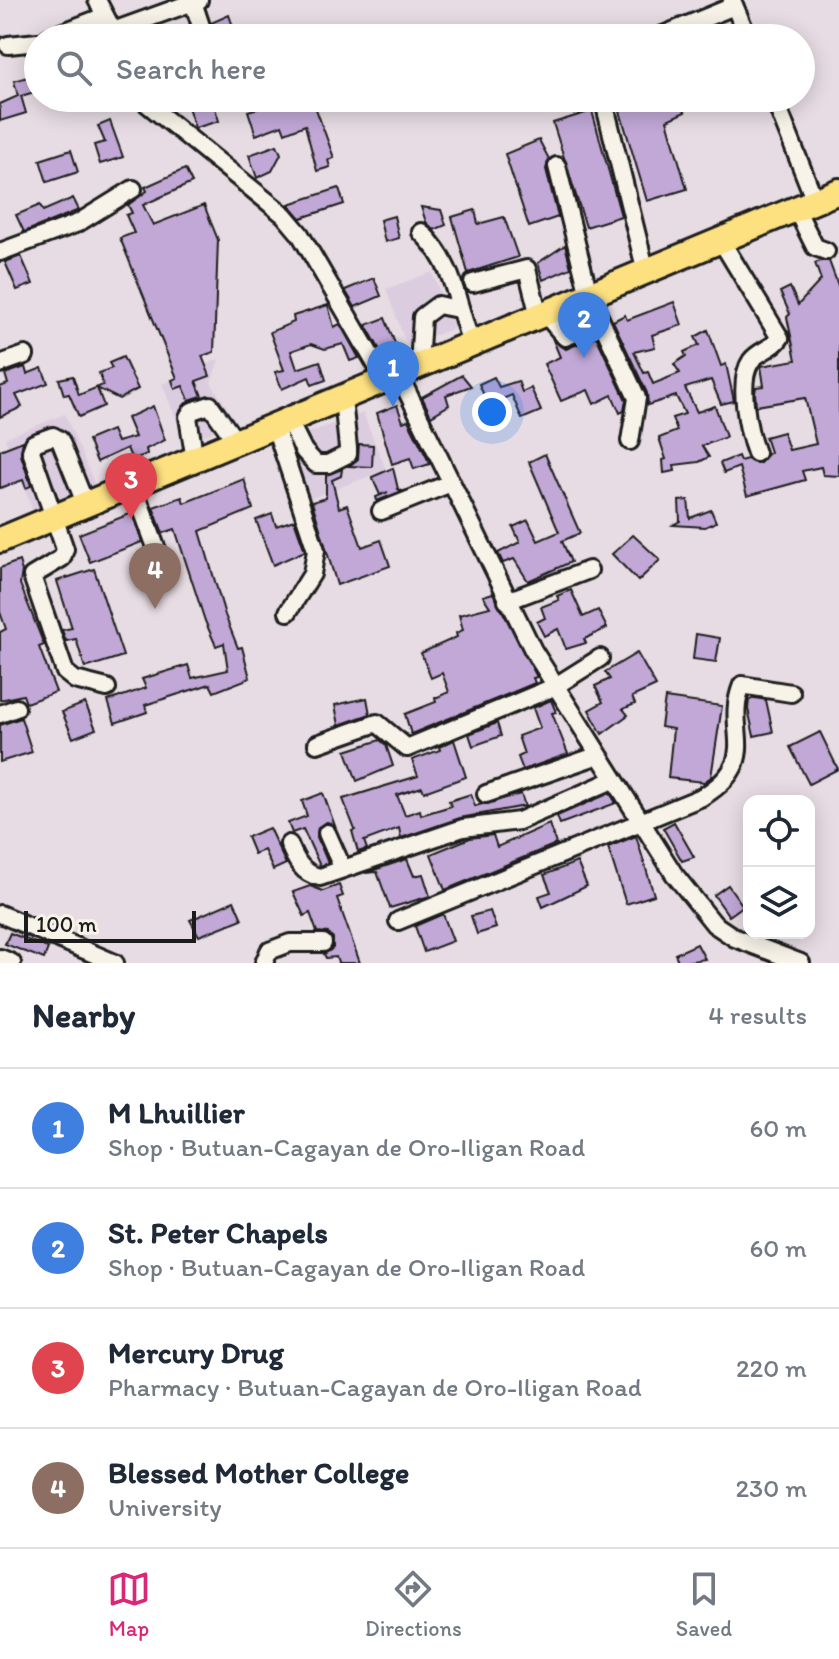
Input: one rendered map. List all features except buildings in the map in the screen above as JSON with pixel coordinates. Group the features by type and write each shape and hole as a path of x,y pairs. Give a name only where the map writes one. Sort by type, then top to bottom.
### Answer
{"highway":[{"path":"2,534 237,443 839,191"}],"street":[{"path":"97,0 109,24"},
{"path":"124,24 196,1 202,24"},
{"path":"687,24 733,3 742,24"},
{"path":"8,45 24,43"},
{"path":"157,112 292,224 327,277 401,374 507,601 554,687 693,903 714,924 735,938 801,963"},
{"path":"606,112 646,272"},
{"path":"778,112 815,247 826,251"},
{"path":"557,166 589,295 637,398 630,441"},
{"path":"0,252 78,223 133,189"},
{"path":"421,232 448,264 458,309 472,345"},
{"path":"720,239 780,338 776,345 751,360 747,369 745,416 756,453"},
{"path":"473,283 527,269 542,315 565,337 600,323"},
{"path":"401,374 422,317 438,305 458,309"},
{"path":"0,364 25,355"},
{"path":"282,424 316,464 340,460 348,448 343,399"},
{"path":"195,460 188,417 199,408 213,407 237,443"},
{"path":"282,424 316,550 312,574 288,612"},
{"path":"85,503 60,440 53,436 34,443 31,451 64,554 32,576 37,598 65,672 75,680 107,688"},
{"path":"381,511 451,483"},
{"path":"133,485 157,550"},
{"path":"507,601 589,570"},
{"path":"317,744 377,723 407,748 554,687 600,658"},
{"path":"398,921 643,824 702,797 719,787 731,773 738,756 742,685 791,693"},
{"path":"486,794 596,756"},
{"path":"289,844 296,861 311,875 320,877 463,828 519,821 613,780"},
{"path":"327,833 343,869"},
{"path":"0,914 115,963"},
{"path":"264,963 269,951 279,946 323,943"},
{"path":"0,958 12,963"}],"shaded area":[{"path":"432,272 454,328 407,346 386,289"},
{"path":"219,359 211,383 236,422 186,443 162,384"},
{"path":"363,413 386,470 306,500 286,441"},
{"path":"65,414 95,485 33,511 5,438"}],"place":[{"name":"St. Peter Chapels","path":"584,358"},
{"name":"M Lhuillier","path":"393,407"},
{"name":"Mercury Drug","path":"131,519"},
{"name":"Blessed Mother College","path":"155,609"}]}
